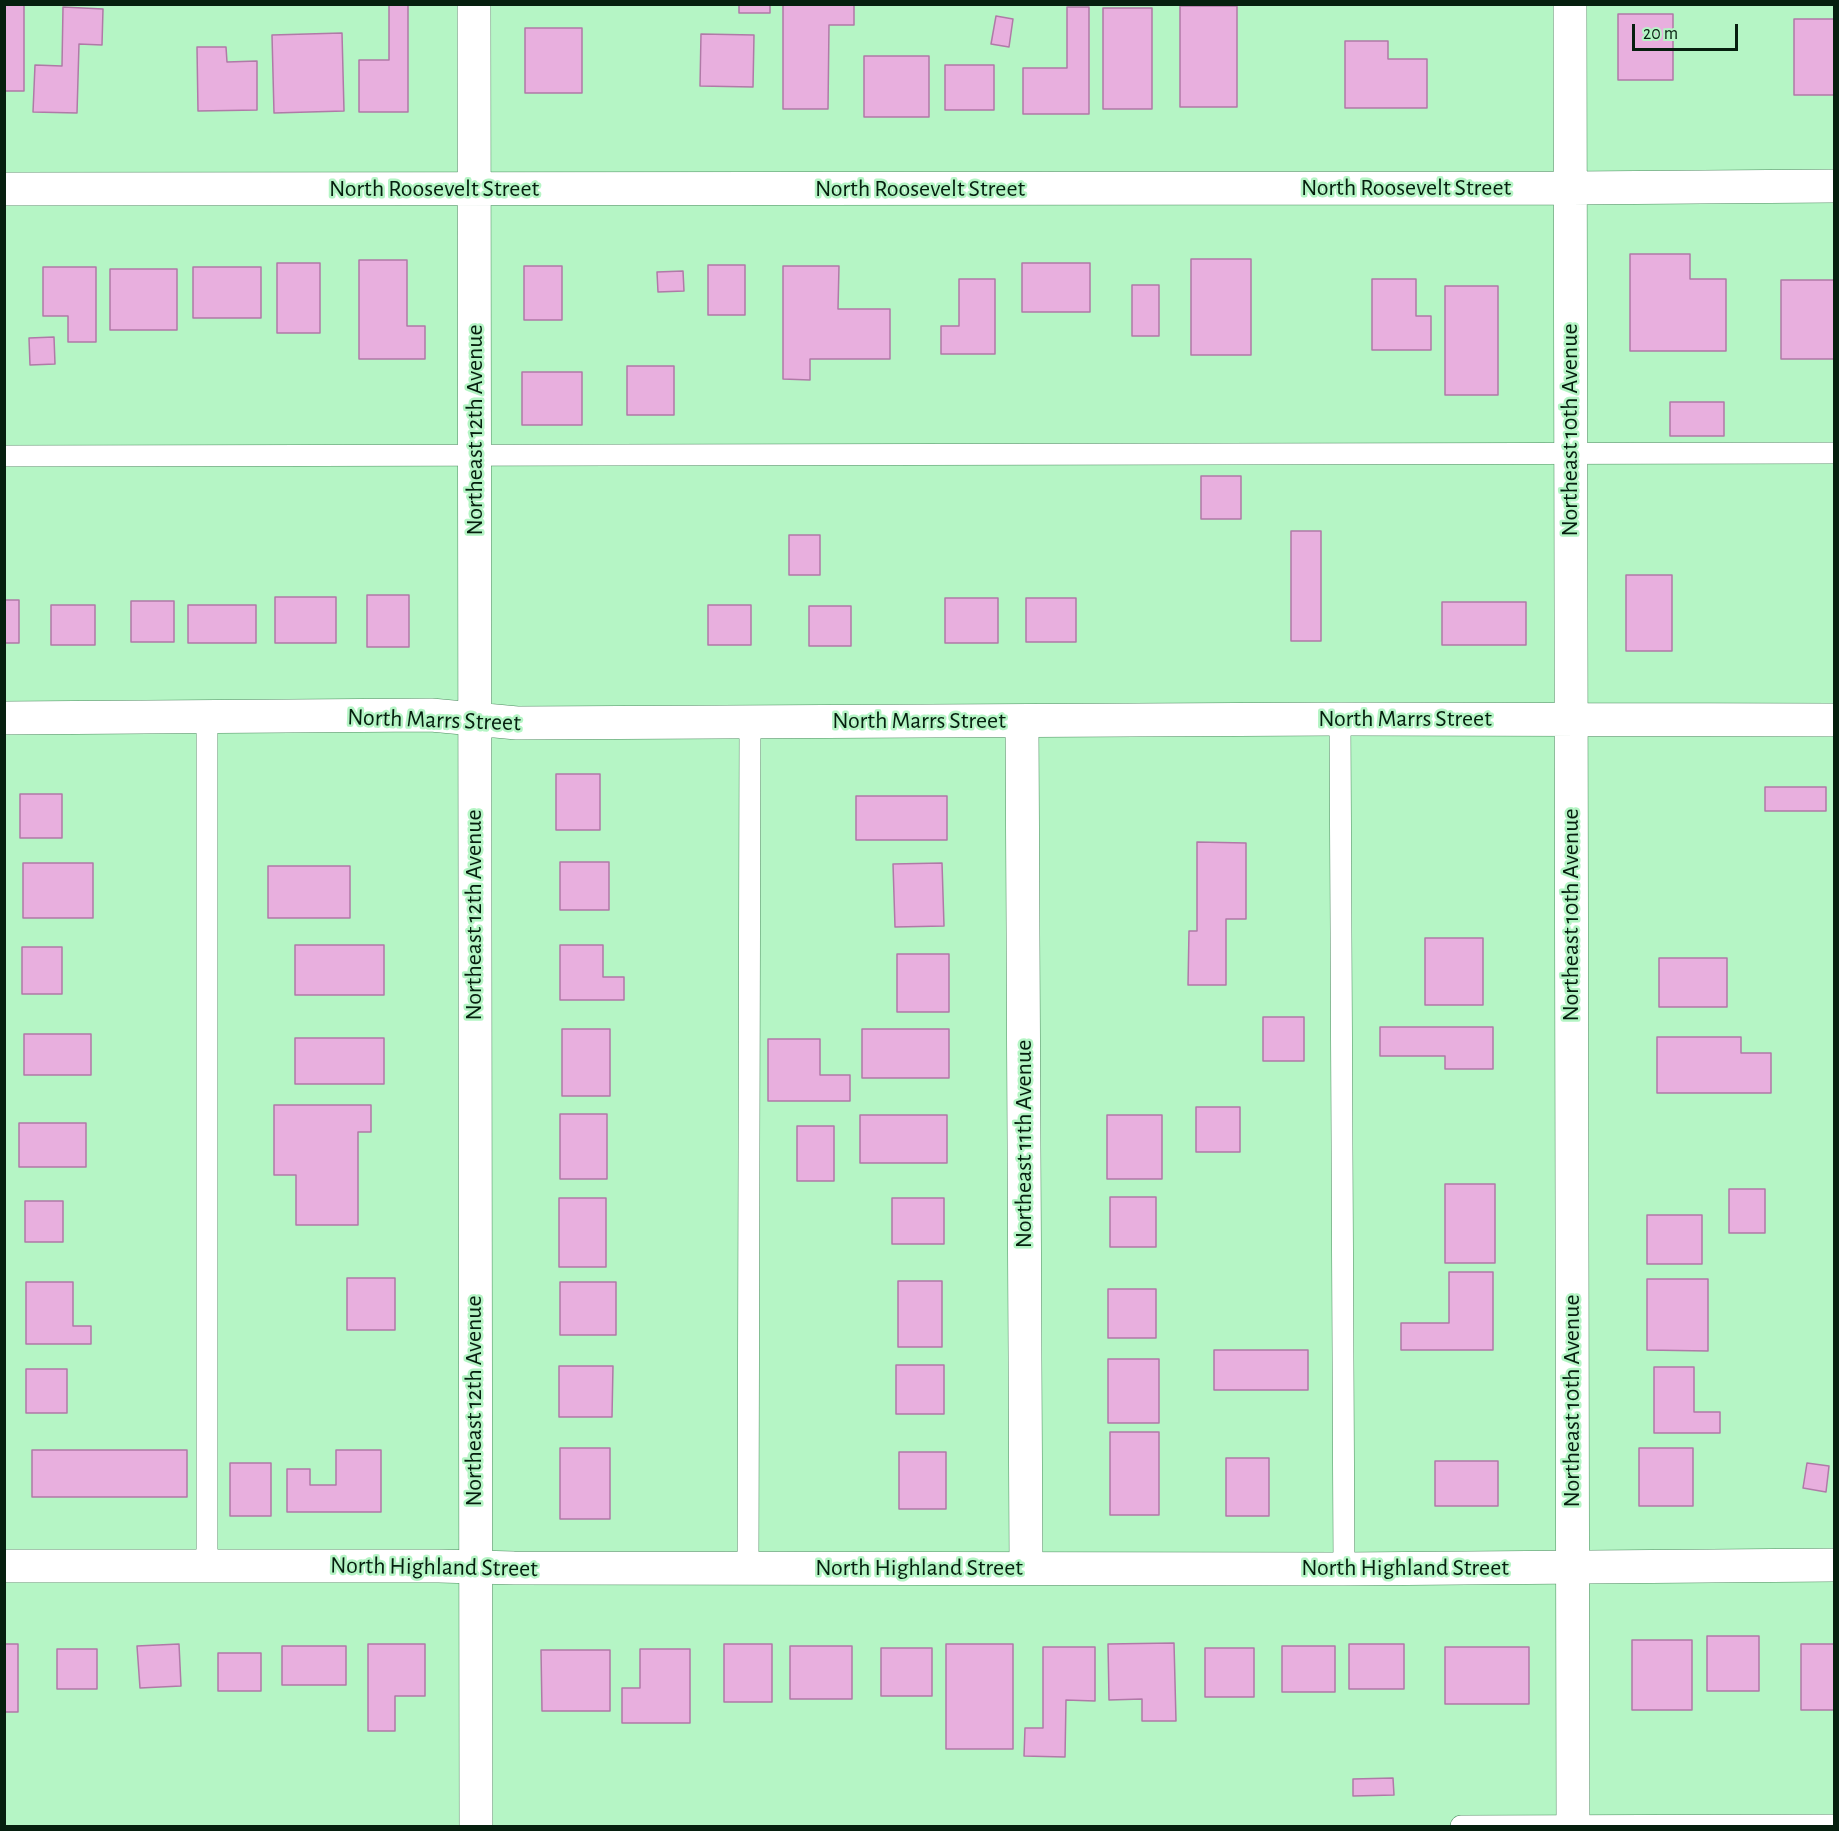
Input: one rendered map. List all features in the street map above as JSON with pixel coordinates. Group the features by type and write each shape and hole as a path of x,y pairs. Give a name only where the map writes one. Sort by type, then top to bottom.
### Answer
{"street":[{"name":"Northeast 12th Avenue","path":"474,4 476,1827"},
{"name":"Northeast 10th Avenue","path":"1570,4 1574,1826"},
{"name":"North Roosevelt Street","path":"4,189 1834,186"},
{"name":"North Marrs Street","path":"4,718 431,715 517,723 1340,719 1834,720"},
{"name":"Northeast 11th Avenue","path":"1022,721 1026,1568"},
{"name":"North Highland Street","path":"4,1566 1344,1569 1834,1565"}],"lane":[{"path":"4,456 1834,453"},
{"path":"207,718 207,1566"},
{"path":"1340,719 1344,1569"},
{"path":"748,1569 750,722"},
{"path":"1461,1827 1834,1825"}],"building":[{"path":"4,4 24,4 24,91 5,91 5,112"},
{"path":"389,4 408,4 408,112 359,112 359,60 389,60"},
{"path":"739,4 770,4 770,13 739,13"},
{"path":"783,4 854,4 854,25 829,25 828,109 783,109"},
{"path":"1180,6 1237,6 1237,107 1180,107"},
{"path":"63,7 103,9 102,45 79,44 77,113 33,112 35,65 62,66"},
{"path":"1067,7 1089,7 1089,114 1023,114 1023,68 1067,68"},
{"path":"1103,8 1152,8 1152,109 1103,109"},
{"path":"1618,14 1673,14 1673,80 1618,80"},
{"path":"996,16 1013,19 1009,47 991,44"},
{"path":"1794,19 1834,19 1834,95 1794,95"},
{"path":"525,28 582,28 582,93 525,93"},
{"path":"342,33 344,111 274,113 272,35"},
{"path":"701,34 754,35 753,87 700,86"},
{"path":"1345,41 1388,41 1388,59 1427,59 1427,108 1345,108"},
{"path":"197,47 226,47 227,62 257,61 257,110 198,111"},
{"path":"864,56 929,56 929,117 864,117"},
{"path":"945,65 994,65 994,110 945,110"},
{"path":"1630,254 1690,254 1690,279 1726,279 1726,351 1630,351"},
{"path":"1191,259 1251,259 1251,355 1191,355"},
{"path":"359,260 407,260 407,326 425,326 425,359 359,359"},
{"path":"277,263 320,263 320,333 277,333"},
{"path":"1022,263 1090,263 1090,312 1022,312"},
{"path":"708,265 745,265 745,315 708,315"},
{"path":"524,266 562,266 562,320 524,320"},
{"path":"783,266 839,266 838,309 890,309 890,359 810,359 810,380 783,379"},
{"path":"43,267 96,267 96,342 68,342 68,316 43,316"},
{"path":"193,267 261,267 261,318 193,318"},
{"path":"110,269 177,269 177,330 110,330"},
{"path":"683,271 684,291 658,292 657,272"},
{"path":"959,279 995,279 995,354 941,354 941,326 959,326"},
{"path":"1372,279 1416,279 1416,316 1431,316 1431,350 1372,350"},
{"path":"1781,280 1834,280 1834,359 1781,359"},
{"path":"1132,285 1159,285 1159,336 1132,336"},
{"path":"1445,286 1498,286 1498,395 1445,395"},
{"path":"54,337 55,364 30,365 29,338"},
{"path":"627,366 674,366 674,415 627,415"},
{"path":"522,372 582,372 582,425 522,425"},
{"path":"1670,402 1724,402 1724,436 1670,436"},
{"path":"1201,476 1241,476 1241,519 1201,519"},
{"path":"1291,531 1321,531 1321,641 1291,641"},
{"path":"789,535 820,535 820,575 789,575"},
{"path":"1626,575 1672,575 1672,651 1626,651"},
{"path":"367,595 409,595 409,647 367,647"},
{"path":"275,597 336,597 336,643 275,643"},
{"path":"945,598 998,598 998,643 945,643"},
{"path":"1026,598 1076,598 1076,642 1026,642"},
{"path":"4,600 19,600 19,643 4,643"},
{"path":"131,601 174,601 174,642 131,642"},
{"path":"1442,602 1526,602 1526,645 1442,645"},
{"path":"51,605 95,605 95,645 51,645"},
{"path":"188,605 256,605 256,643 188,643"},
{"path":"708,605 751,605 751,645 708,645"},
{"path":"809,606 851,606 851,646 809,646"},
{"path":"556,774 600,774 600,830 556,830"},
{"path":"1765,787 1826,787 1826,811 1765,811"},
{"path":"20,794 62,794 62,838 20,838"},
{"path":"856,796 947,796 947,840 856,840"},
{"path":"1197,842 1246,843 1246,919 1226,919 1226,985 1188,985 1189,931 1197,931"},
{"path":"560,862 609,862 609,910 560,910"},
{"path":"23,863 93,863 93,918 23,918"},
{"path":"942,863 944,926 895,927 893,864"},
{"path":"268,866 350,866 350,918 268,918"},
{"path":"1425,938 1483,938 1483,1005 1425,1005"},
{"path":"295,945 384,945 384,995 295,995"},
{"path":"560,945 603,945 603,977 624,977 624,1000 560,1000"},
{"path":"22,947 62,947 62,994 22,994"},
{"path":"897,954 949,954 949,1012 897,1012"},
{"path":"1659,958 1727,958 1727,1007 1659,1007"},
{"path":"1263,1017 1304,1017 1304,1061 1263,1061"},
{"path":"1380,1027 1493,1027 1493,1069 1445,1069 1445,1056 1380,1056"},
{"path":"562,1029 610,1029 610,1096 562,1096"},
{"path":"862,1029 949,1029 949,1078 862,1078"},
{"path":"24,1034 91,1034 91,1075 24,1075"},
{"path":"1657,1037 1741,1037 1741,1053 1771,1053 1771,1093 1657,1093"},
{"path":"295,1038 384,1038 384,1084 295,1084"},
{"path":"768,1039 820,1039 820,1075 850,1075 850,1101 768,1101"},
{"path":"274,1105 371,1105 371,1132 358,1132 358,1225 296,1225 296,1175 274,1175"},
{"path":"1196,1107 1240,1107 1240,1152 1196,1152"},
{"path":"560,1114 607,1114 607,1179 560,1179"},
{"path":"860,1115 947,1115 947,1163 860,1163"},
{"path":"1107,1115 1162,1115 1162,1179 1107,1179"},
{"path":"19,1123 86,1123 86,1167 19,1167"},
{"path":"797,1126 834,1126 834,1181 797,1181"},
{"path":"1445,1184 1495,1184 1495,1263 1445,1263"},
{"path":"1729,1189 1765,1189 1765,1233 1729,1233"},
{"path":"1110,1197 1156,1197 1156,1247 1110,1247"},
{"path":"559,1198 606,1198 606,1267 559,1267"},
{"path":"892,1198 944,1198 944,1244 892,1244"},
{"path":"25,1201 63,1201 63,1242 25,1242"},
{"path":"1647,1215 1702,1215 1702,1264 1647,1264"},
{"path":"1449,1272 1493,1272 1493,1350 1401,1350 1401,1323 1449,1323"},
{"path":"347,1278 395,1278 395,1330 347,1330"},
{"path":"1647,1279 1708,1279 1708,1351 1647,1350"},
{"path":"898,1281 942,1281 942,1347 898,1347"},
{"path":"26,1282 73,1282 73,1326 91,1326 91,1344 26,1344"},
{"path":"560,1282 616,1282 616,1335 560,1335"},
{"path":"1108,1289 1156,1289 1156,1338 1108,1338"},
{"path":"1214,1350 1308,1350 1308,1390 1214,1390"},
{"path":"1108,1359 1159,1359 1159,1423 1108,1423"},
{"path":"896,1365 944,1365 944,1414 896,1414"},
{"path":"559,1366 613,1366 612,1417 559,1417"},
{"path":"1654,1367 1694,1367 1694,1412 1720,1412 1720,1433 1654,1433"},
{"path":"26,1369 67,1369 67,1413 26,1413"},
{"path":"1110,1432 1159,1432 1159,1515 1110,1515"},
{"path":"560,1448 610,1448 610,1519 560,1519"},
{"path":"1639,1448 1693,1448 1693,1506 1639,1506"},
{"path":"32,1450 187,1450 187,1497 32,1497"},
{"path":"336,1450 381,1450 381,1512 287,1512 287,1469 310,1469 310,1485 336,1485"},
{"path":"899,1452 946,1452 946,1509 899,1509"},
{"path":"1226,1458 1269,1458 1269,1516 1226,1516"},
{"path":"1435,1461 1498,1461 1498,1506 1435,1506"},
{"path":"230,1463 271,1463 271,1516 230,1516"},
{"path":"1807,1463 1829,1466 1826,1492 1803,1488"},
{"path":"1707,1636 1759,1636 1759,1691 1707,1691"},
{"path":"1632,1640 1692,1640 1692,1710 1632,1710"},
{"path":"1174,1643 1176,1721 1142,1721 1142,1699 1109,1700 1108,1644"},
{"path":"4,1644 18,1644 18,1712 4,1712"},
{"path":"179,1644 181,1686 140,1688 137,1646"},
{"path":"368,1644 425,1644 425,1696 395,1696 395,1731 368,1731"},
{"path":"724,1644 772,1644 772,1702 724,1702"},
{"path":"946,1644 1013,1644 1013,1749 946,1749"},
{"path":"1349,1644 1404,1644 1404,1689 1349,1689"},
{"path":"1801,1644 1834,1644 1834,1710 1801,1710"},
{"path":"282,1646 346,1646 346,1685 282,1685"},
{"path":"790,1646 852,1646 852,1699 790,1699"},
{"path":"1282,1646 1335,1646 1335,1692 1282,1692"},
{"path":"1043,1647 1095,1647 1095,1701 1066,1700 1065,1757 1024,1756 1025,1728 1043,1728"},
{"path":"1445,1647 1529,1647 1529,1704 1445,1704"},
{"path":"881,1648 932,1648 932,1696 881,1696"},
{"path":"1205,1648 1254,1648 1254,1697 1205,1697"},
{"path":"57,1649 97,1649 97,1689 57,1689"},
{"path":"640,1649 690,1649 690,1723 622,1723 622,1688 640,1688"},
{"path":"541,1650 610,1650 610,1711 542,1711"},
{"path":"218,1653 261,1653 261,1691 218,1691"},
{"path":"1393,1778 1394,1795 1353,1796 1353,1779"}]}
